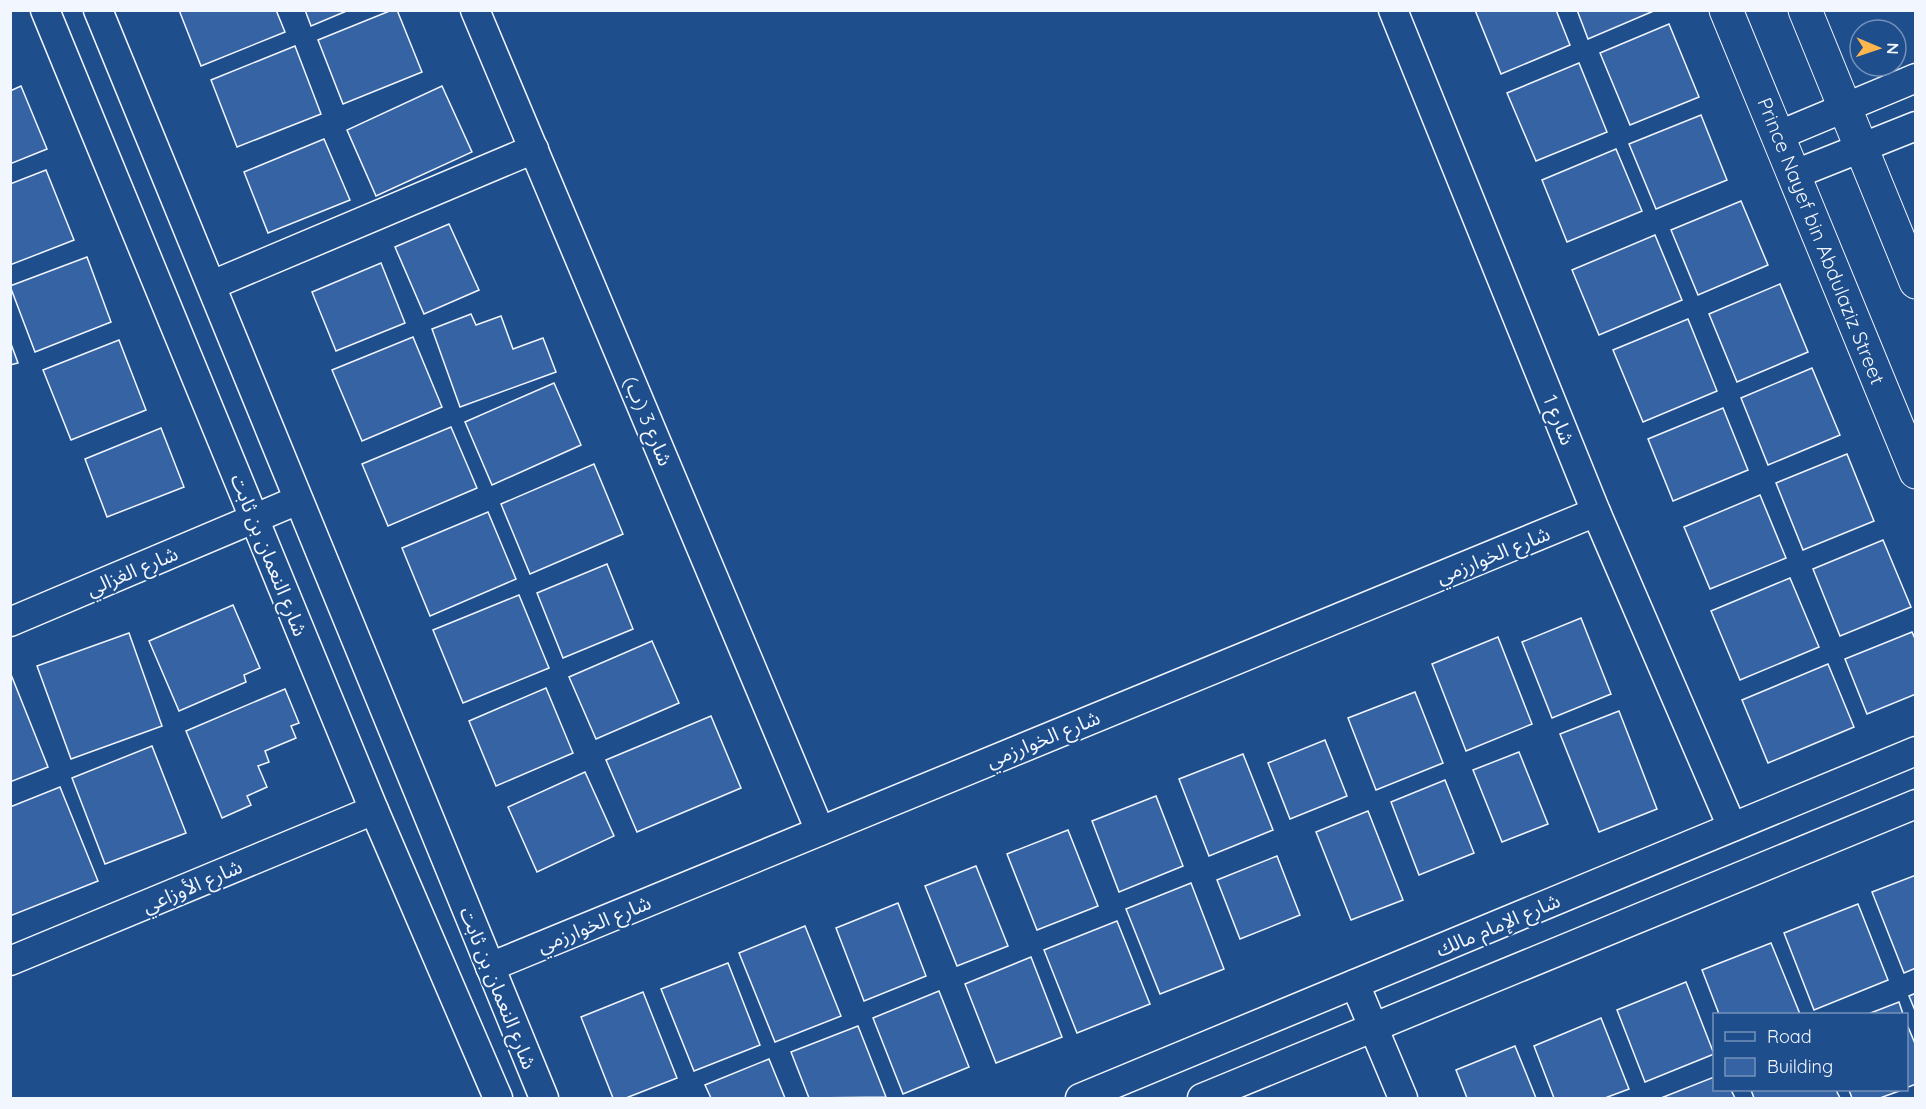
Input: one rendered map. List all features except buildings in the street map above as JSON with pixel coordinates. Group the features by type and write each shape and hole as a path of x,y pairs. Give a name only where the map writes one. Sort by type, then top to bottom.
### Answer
{"main road":[{"name":"Prince Nayef bin Abdulaziz Street","path":"1726,10 1916,472"},
{"path":"1805,10 1916,282"}],"street":[{"name":"شارع النعمان بن ثابت","path":"45,10 374,810 498,1098"},
{"name":"شارع النعمان بن ثابت","path":"99,10 544,1098"},
{"name":"شارع 3 (ب)","path":"475,10 820,831"},
{"name":"شارع 1","path":"1393,10 1596,512 1732,827"},
{"path":"1777,136 1916,78"},
{"path":"1793,174 1916,126"},
{"path":"212,285 534,149"},
{"name":"شارع الغزالي","path":"10,622 298,500"},
{"name":"شارع الخوارزمي","path":"490,967 1596,512"},
{"name":"شارع الإمام مالك","path":"1080,1098 1916,751"},
{"path":"1203,1098 1916,804"},
{"name":"شارع الأوزاعي","path":"10,961 374,810"},
{"path":"1355,984 1403,1098"}]}
